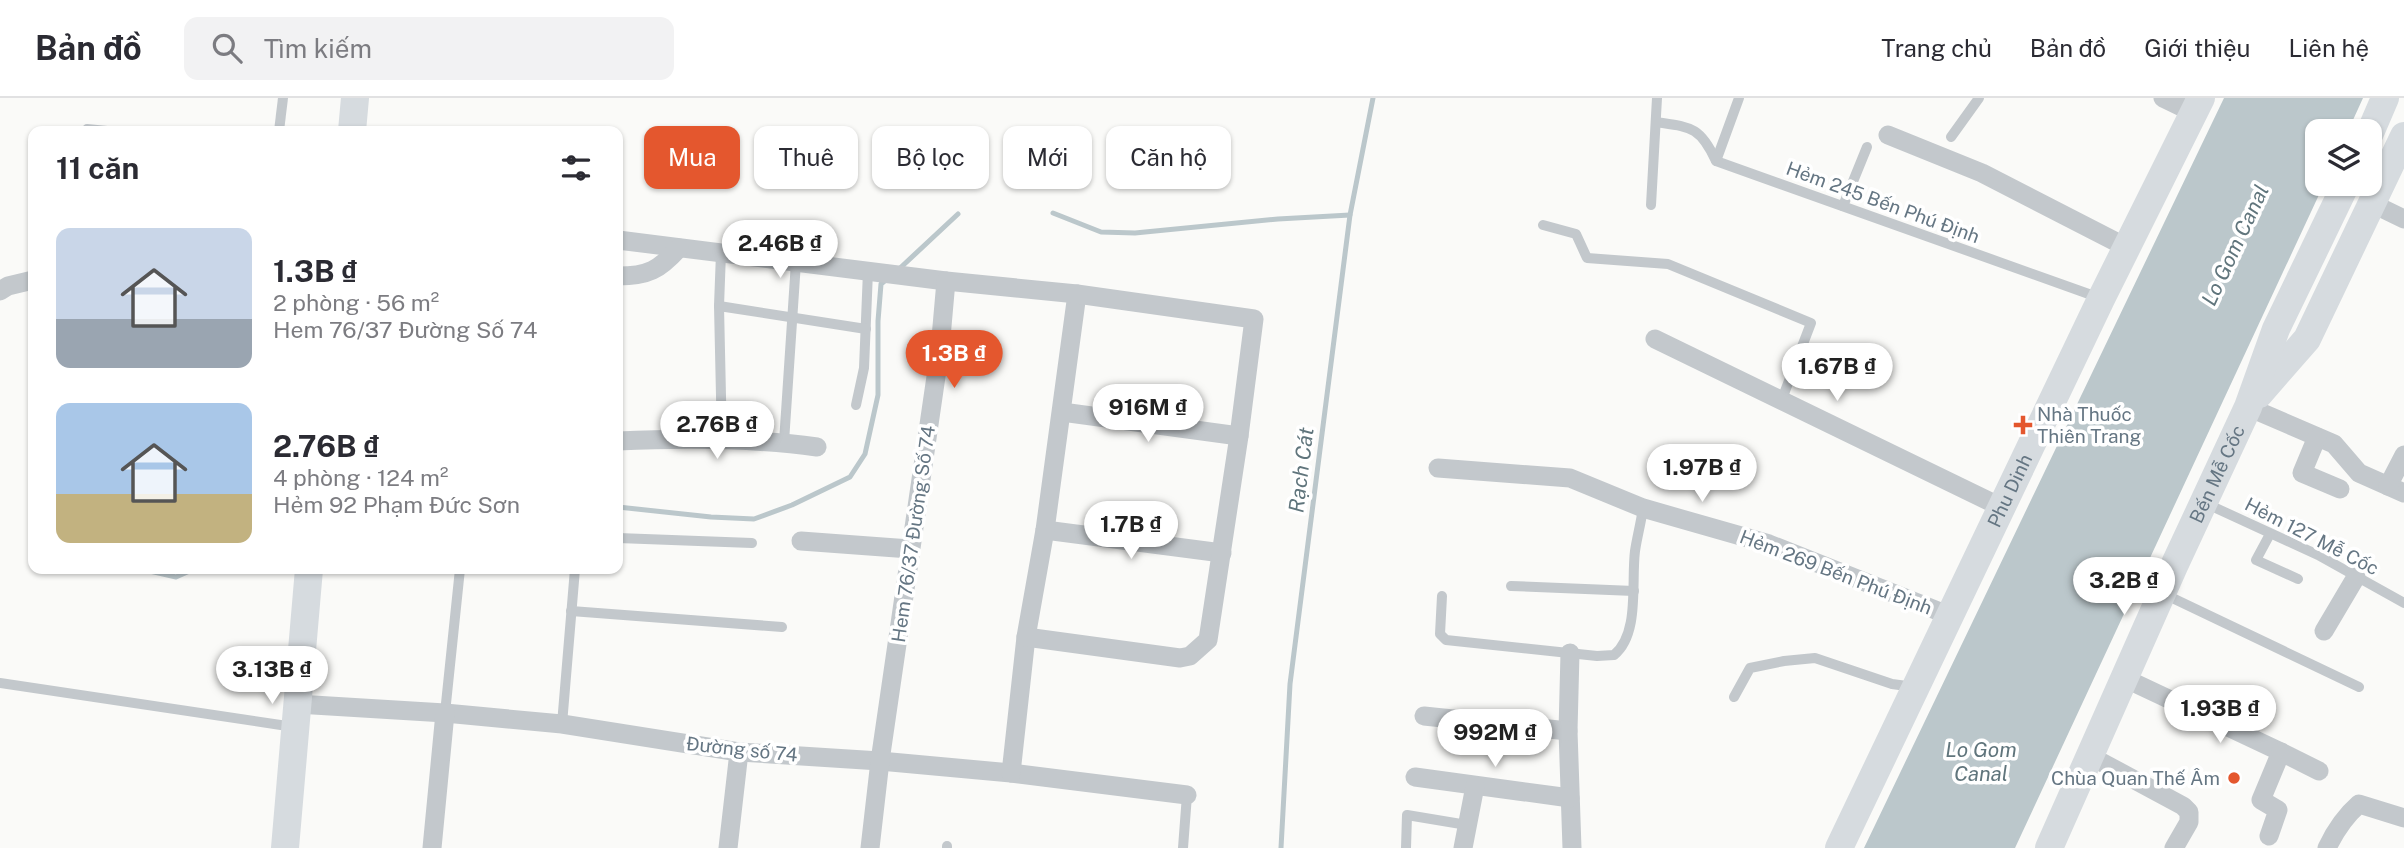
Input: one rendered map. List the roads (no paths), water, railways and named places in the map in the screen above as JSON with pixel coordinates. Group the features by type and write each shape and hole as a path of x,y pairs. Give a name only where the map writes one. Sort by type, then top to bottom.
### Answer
{"street":[{"path":"352,126 355,98"},
{"path":"2163,98 2197,106"},
{"path":"2377,119 2386,100"},
{"name":"Phu Dinh","path":"1839,848 1948,615 2197,106"},
{"path":"1888,135 1982,173 2126,247"},
{"name":"Bến Mễ Cốc","path":"2248,407 2307,339 2403,142"},
{"name":"Bến Mễ Cốc","path":"2049,848 2248,407 2276,328 2340,196"},
{"path":"2371,203 2404,219"},
{"path":"623,241 1254,319 1240,436 1208,640 1190,656 1180,658 1026,637"},
{"path":"2318,245 2345,259"},
{"path":"626,276 648,274 660,267 679,248"},
{"path":"0,291 28,281"},
{"name":"Hem 76/37 Đường Số 74","path":"870,848 880,761 940,349 946,281"},
{"path":"1011,773 1026,637 1045,530 1077,295"},
{"path":"1655,339 2001,507"},
{"path":"2248,407 2333,444 2359,473 2396,490 2404,455"},
{"path":"1062,412 1240,436"},
{"path":"2316,437 2302,473 2340,489"},
{"path":"623,440 784,442 817,447"},
{"name":"Hẻm 269 Bến Phú Định","path":"1438,468 1570,478 1643,509 1769,544 1948,615"},
{"path":"1045,530 1222,553"},
{"path":"801,541 910,549"},
{"path":"285,848 309,574"},
{"path":"2324,631 2356,577"},
{"path":"1570,653 1567,731 1572,848"},
{"path":"2124,678 2319,771"},
{"path":"432,848 445,713"},
{"name":"Đường số 74","path":"296,716 445,713 562,724 739,752 1011,773 1187,795"},
{"path":"1424,716 1567,731"},
{"path":"728,848 739,752"},
{"path":"2269,836 2278,810 2261,800 2281,752"},
{"path":"2090,756 2183,806 2189,812 2189,822 2174,848"},
{"path":"1415,776 1570,798"},
{"path":"1463,848 1475,786"},
{"path":"2327,848 2335,831 2358,804 2404,818"}],"lane":[{"path":"280,126 283,98"},
{"path":"1651,205 1657,98"},
{"path":"1716,161 1739,98"},
{"path":"1951,137 1979,98"},
{"path":"1656,122 1691,127 1704,141 1716,161"},
{"path":"1843,206 1867,147"},
{"name":"Hẻm 245 Bến Phú Định","path":"1716,161 2101,299"},
{"path":"1543,225 1576,234 1587,258 1668,264 1811,323 1782,399"},
{"path":"721,253 719,306 723,441"},
{"path":"784,442 796,262"},
{"path":"856,405 864,368 868,271"},
{"path":"719,306 866,329"},
{"name":"Hẻm 127 Mễ Cốc","path":"2203,503 2318,555 2404,603"},
{"path":"1442,596 1440,634 1446,640 1614,655 1626,642 1634,591 1635,554 1643,509"},
{"path":"2270,534 2256,560 2298,579"},
{"path":"623,538 752,543"},
{"path":"445,713 459,574"},
{"path":"562,724 575,574"},
{"path":"1511,586 1634,591"},
{"path":"2162,593 2359,687"},
{"path":"571,611 782,627"},
{"path":"1734,697 1750,668 1815,658 1892,684 1916,687"},
{"path":"0,683 296,716"},
{"path":"1183,848 1187,795"},
{"path":"1406,848 1407,815 1467,825"}],"water":[{"name":"Lo Gom Canal","path":"2224,98 2363,98 2353,119 2305,119 2305,196 2318,196 2015,848 1864,848"}],"waterway":[{"name":"Rạch Cát","path":"1281,848 1290,684 1350,215 1373,98"},
{"path":"1053,213 1101,232 1135,233 1350,215"},
{"path":"898,270 958,214"},
{"path":"623,508 754,519 792,505 850,477 865,454 878,395 878,321 881,284 887,279"},
{"path":"163,574 176,577 183,574"}],"place":[{"name":"Nhà Thuốc Thiên Trang","path":"2023,425"},
{"name":"Chùa Quan Thế Âm","path":"2234,778"}]}
